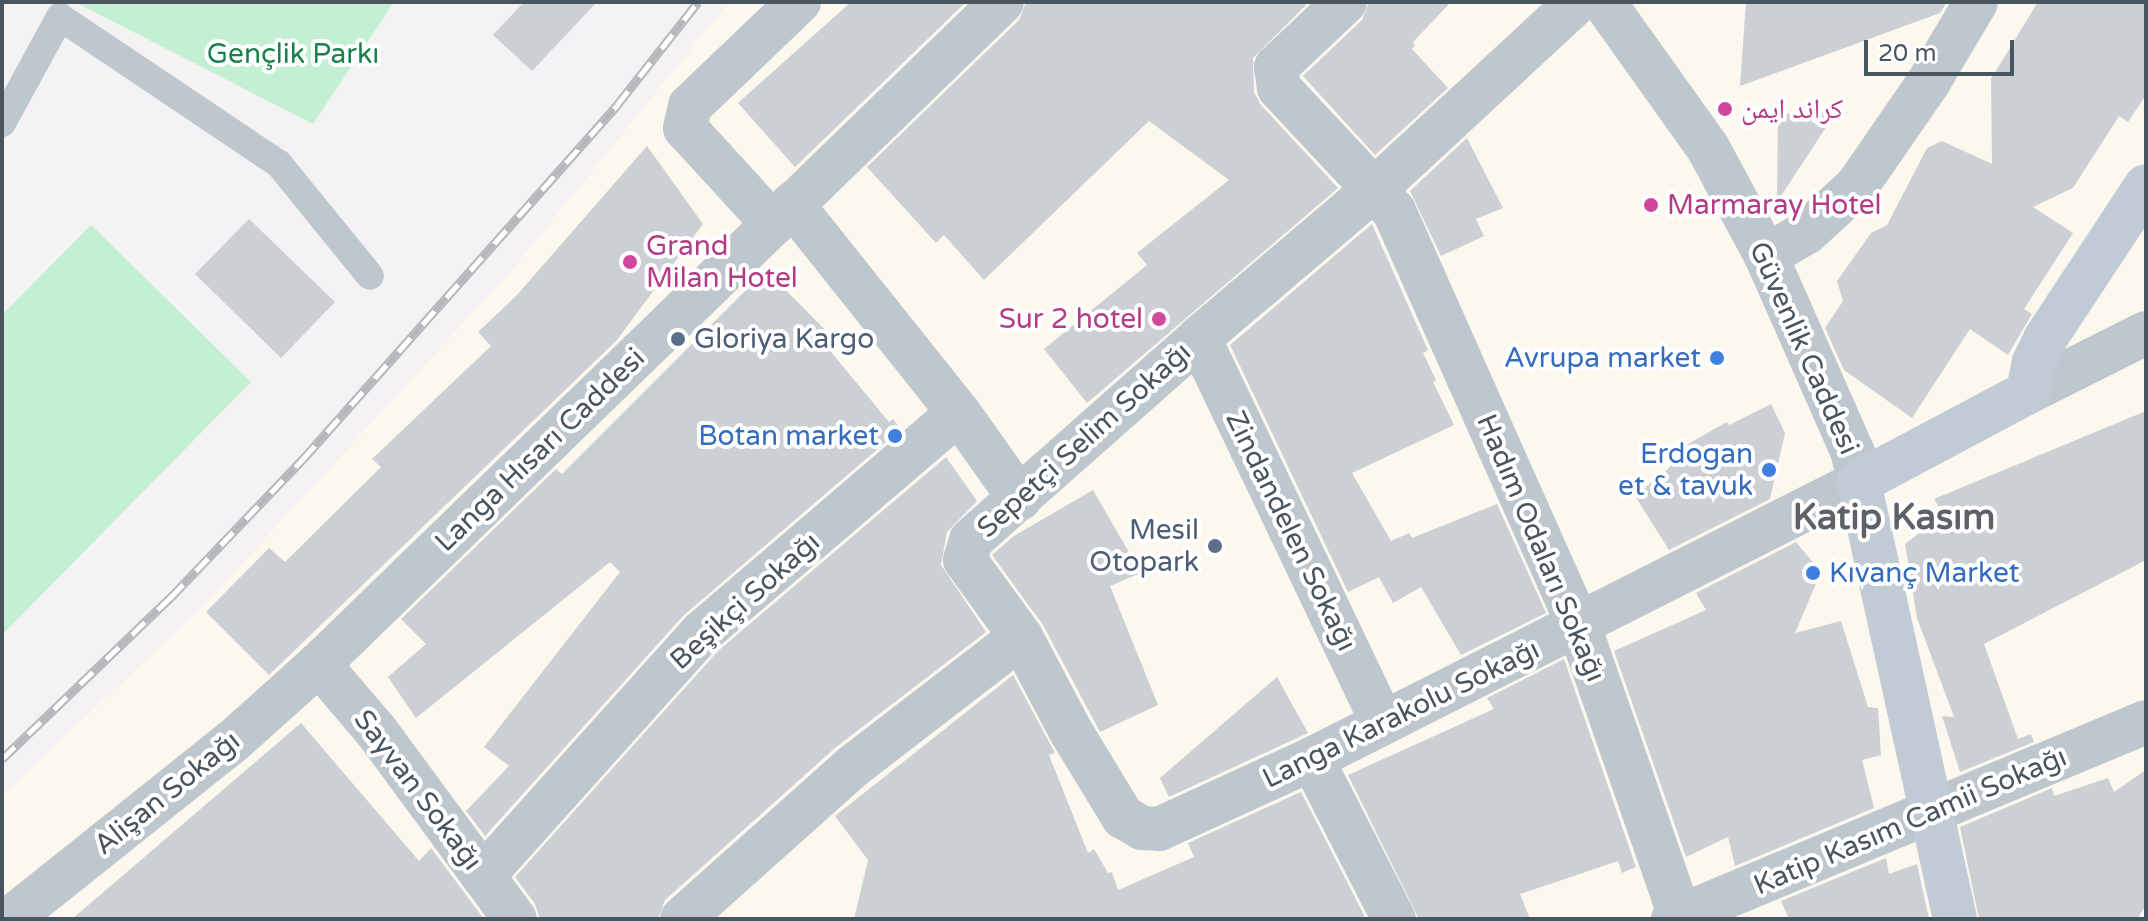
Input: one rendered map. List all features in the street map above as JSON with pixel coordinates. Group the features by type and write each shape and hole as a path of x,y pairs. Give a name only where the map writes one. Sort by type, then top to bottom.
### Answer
{"main road":[{"path":"1859,482 2028,392 2034,362 2045,339 2146,186"},
{"name":"Güvenlik Caddesi","path":"1859,482 1955,919"}],"street":[{"path":"799,2 690,106 685,128 782,214 959,413 1020,499"},
{"name":"Langa Hısarı Caddesi","path":"319,664 1002,2"},
{"name":"Hadım Odaları Sokağı","path":"1345,2 1276,67 1279,88 1394,211 1579,626 1678,918"},
{"name":"Sepetçi Selim Sokağı","path":"1021,637 965,560 971,540 1199,338 1375,189 1577,2"},
{"name":"Güvenlik Caddesi","path":"1604,2 1708,148 1766,256 1853,453 1859,482"},
{"path":"1766,256 1807,232 1857,186 1928,83 1976,2"},
{"path":"2028,392 2146,333"},
{"name":"Zindandelen Sokağı","path":"1199,338 1383,723"},
{"name":"Beşikçi Sokağı","path":"483,876 701,633 959,413"},
{"name":"Langa Karakolu Sokağı","path":"1021,637 1123,817 1142,828 1159,829 1312,759 1859,482"},
{"path":"682,919 852,767 1021,637"},
{"name":"Sayvan Sokağı","path":"319,664 377,732 515,919"},
{"name":"Alişan Sokağı","path":"10,919 232,742 319,664"},
{"name":"Katip Kasım Camii Sokağı","path":"1678,918 2146,722"},
{"path":"1312,759 1394,919"}],"lane":[{"path":"2,123 60,17 279,164 370,276"}],"shaded area":[{"path":"729,2 2146,2 2146,919 2,919 2,796 205,604 512,270"}],"green space":[{"name":"Gençlik Parkı","path":"75,2 394,2 313,124"},
{"path":"91,225 251,382 2,635 2,315"}],"building":[{"path":"524,2 597,2 532,71 493,35"},
{"path":"851,2 966,2 795,167 738,103"},
{"path":"1026,2 1309,2 1253,58 1254,92 1261,105 1338,188 1087,403 1044,349 1147,265 1137,253 1229,180 1149,121 984,280 944,235 936,243 867,167 1019,20"},
{"path":"1369,2 1451,2 1413,42 1415,46 1412,49 1448,88 1375,155 1303,76 1362,20"},
{"path":"1746,2 1947,2 1940,13 1740,86"},
{"path":"2038,2 2146,2 2146,95 2128,122 2119,116 2073,188 2033,207 2073,233 2024,309 2032,314 2008,355 1970,329 1912,418 1844,370 1825,328 1843,301 1837,281 1871,233 1887,225 1927,148 1942,141 1992,164 1991,79"},
{"path":"1836,112 1777,202 1778,114"},
{"path":"1467,138 1503,208 1476,219 1484,236 1441,256 1410,191"},
{"path":"647,146 703,224 617,340 269,675 206,612 269,548 285,562 381,467 372,459 491,346 478,332 517,295"},
{"path":"249,219 335,302 281,358 195,274"},
{"path":"1372,224 1428,350 1423,353 1436,380 1433,382 1454,425 1352,473 1391,541 1409,533 1412,538 1497,504 1546,613 1461,655 1421,587 1393,603 1379,577 1348,592 1230,345"},
{"path":"766,270 840,345 831,352 889,422 893,419 901,429 683,616 485,836 466,811 509,766 484,747 620,572 610,562 416,718 388,677 426,644 401,619 556,469 562,474"},
{"path":"1771,404 1785,433 1770,499 1669,550 1635,496 1667,470 1688,444 1727,422 1729,425"},
{"path":"2146,411 2146,560 1984,644 2018,739 2031,734 2034,742 1960,772 1942,716 1954,717 1917,618 1905,544 1926,528 1948,521 1934,499"},
{"path":"946,457 977,501 947,532 941,565 986,632 835,748 665,900 658,919 540,919 535,904 515,877 718,651"},
{"path":"1093,490 1141,573 1110,586 1158,705 1100,732 1043,625 992,555 1014,536"},
{"path":"1796,542 1821,572 1795,633 1841,621 1868,707 1878,708 1881,755 1862,760 1874,808 1735,866 1728,837 1686,857 1614,651 1706,610 1696,593"},
{"path":"1564,659 1636,867 1622,873 1618,861 1520,894 1530,919 1419,919 1348,775 1494,709 1487,698"},
{"path":"1013,675 1055,753 1049,755 1088,853 1094,849 1108,873 1112,872 1118,890 1194,857 1188,843 1301,792 1366,919 854,919 868,860 835,816"},
{"path":"1277,677 1308,733 1169,797 1160,778"},
{"path":"301,723 419,861 431,848 484,919 72,919"},
{"path":"2146,770 2146,905 2137,919 1979,919 1960,827 2052,788 2054,796 2108,778 2114,792"},
{"path":"1886,858 1889,874 1917,864 1929,919 1789,919 1781,901"}],"railway":[{"path":"2,759 171,597 303,459 617,105 698,2"}],"place":[{"name":"كراند ايمن","path":"1725,109"},
{"name":"Marmaray Hotel","path":"1651,205"},
{"name":"Grand Milan Hotel","path":"630,262"},
{"name":"Sur 2 hotel","path":"1159,319"},
{"name":"Gloriya Kargo","path":"678,339"},
{"name":"Avrupa market","path":"1717,358"},
{"name":"Botan market","path":"895,436"},
{"name":"Erdogan et & tavuk","path":"1769,470"},
{"name":"Mesil Otopark","path":"1215,546"},
{"name":"Kıvanç Market","path":"1813,573"}],"district":[{"name":"Katip Kasım","path":"1894,518"}]}
